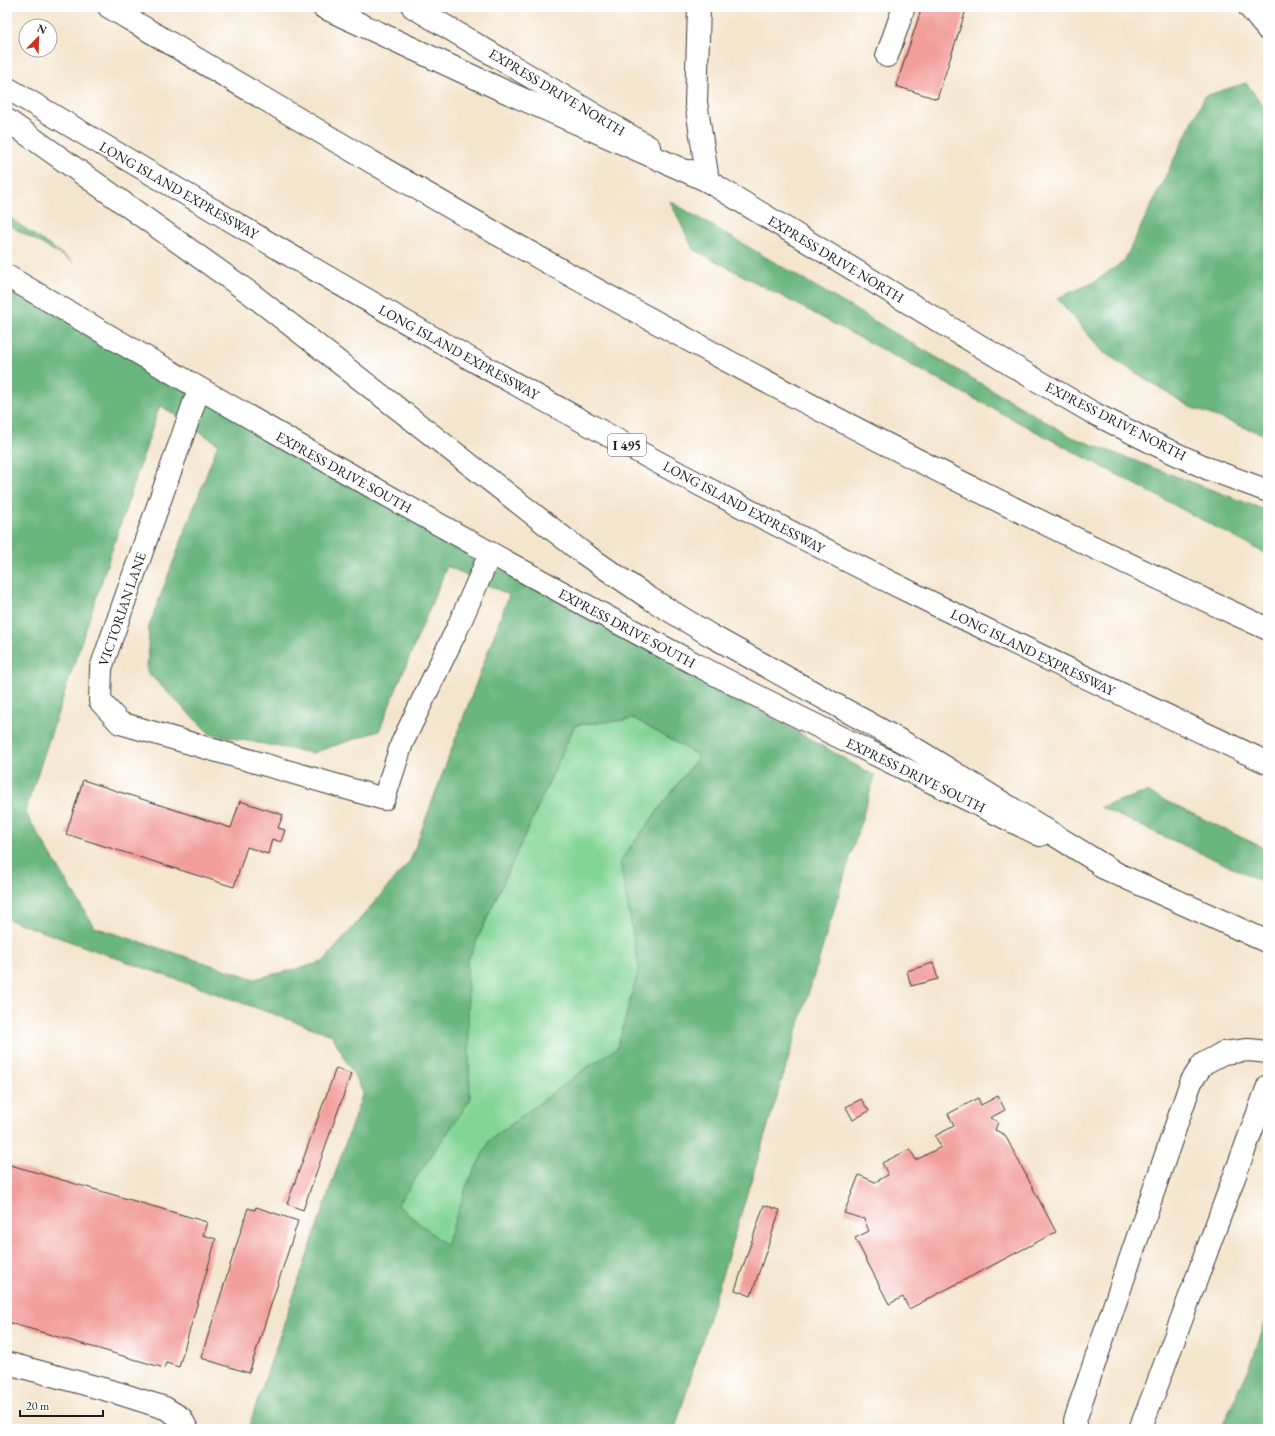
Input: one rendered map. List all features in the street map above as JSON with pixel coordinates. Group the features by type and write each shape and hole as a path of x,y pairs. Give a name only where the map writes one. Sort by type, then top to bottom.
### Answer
{"main road":[{"path":"109,7 454,210 628,308 803,401 978,491 1157,578 1268,629"},
{"path":"323,7 502,90 708,181"},
{"name":"EXPRESS DRIVE NORTH","path":"413,7 708,181 1095,414 1209,469 1268,490"},
{"path":"699,7 696,102 708,181"},
{"path":"888,56 904,7"},
{"path":"1249,7 1268,30"},
{"name":"LONG ISLAND EXPRESSWAY","path":"7,88 412,326 608,436 762,518 939,607 1121,695 1268,763"},
{"path":"7,120 250,293 590,558 649,598 710,636 919,751 1119,875"},
{"name":"EXPRESS DRIVE SOUTH","path":"7,276 199,390 490,554 705,669 1119,875 1268,942"},
{"name":"VICTORIAN LANE","path":"199,390 101,668 100,701 120,723 384,799 402,743 457,629 490,554"},
{"path":"1077,1429 1075,1421 1080,1405 1191,1082 1203,1064 1223,1053 1248,1050 1268,1052"},
{"path":"1140,1429 1268,1086"},
{"path":"7,1363 118,1392 165,1408 181,1418 187,1429"}],"green space":[{"path":"1246,83 1268,112 1268,436 1190,407 1103,352 1057,298 1093,283 1124,261 1205,96"},
{"path":"670,201 1072,437 1268,511 1268,555 693,249"},
{"path":"7,216 73,262 7,224"},
{"path":"7,282 875,776 675,1429 248,1429 363,1092 332,1035 7,919","holes":["160,405 218,444 149,626 147,672 210,734 312,753 379,731 447,566 509,595 410,861 323,962 255,979 94,927 25,812","635,719 699,756 620,861 639,969 617,1048 585,1069 490,1140 467,1185 446,1245 397,1205 470,1100 467,962 575,725"]},
{"path":"635,719 699,756 620,861 639,969 617,1049 585,1069 490,1140 467,1185 447,1246 397,1205 470,1100 467,962 575,725"},
{"path":"1147,792 1268,850 1268,884 1100,807"},
{"path":"1268,1314 1268,1429 1221,1429 1251,1364"}],"building":[{"path":"922,7 967,7 937,99 896,86"},
{"path":"83,780 231,828 240,801 283,815 278,828 285,830 281,842 272,839 268,854 247,847 234,887 66,834"},
{"path":"933,963 938,979 911,986 907,971"},
{"path":"336,1068 351,1074 303,1210 287,1204"},
{"path":"998,1096 1005,1110 990,1118 998,1122 995,1130 1005,1135 1056,1232 909,1309 903,1297 889,1304 855,1238 869,1231 864,1219 844,1213 859,1175 875,1182 888,1175 882,1163 910,1149 916,1160 941,1147 935,1136 954,1126 948,1114 978,1098 981,1105"},
{"path":"861,1099 869,1111 853,1120 846,1107"},
{"path":"7,1164 207,1222 203,1235 216,1239 179,1367 166,1363 164,1368 7,1322"},
{"path":"764,1205 780,1210 751,1296 735,1290"},
{"path":"256,1207 298,1221 249,1373 201,1358 248,1208 255,1210"}]}
